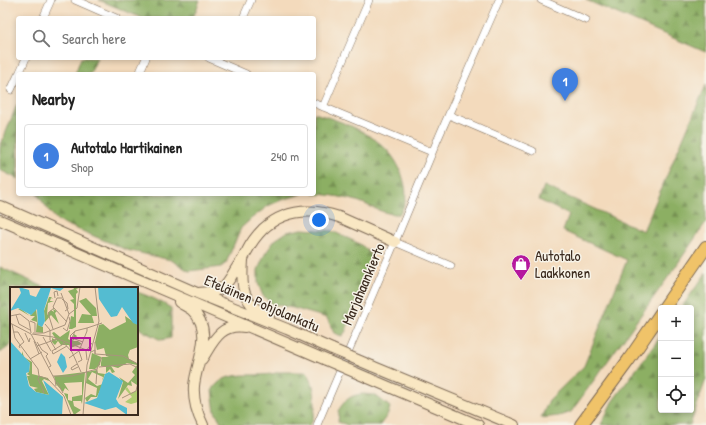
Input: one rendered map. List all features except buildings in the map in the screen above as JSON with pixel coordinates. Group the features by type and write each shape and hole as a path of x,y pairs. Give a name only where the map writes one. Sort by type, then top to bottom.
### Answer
{"highway":[{"path":"666,305 706,247"},
{"path":"581,425 658,317"}],"main road":[{"name":"Eteläinen Pohjolankatu","path":"0,206 198,293 514,425"},
{"path":"198,293 210,292 222,288 243,260 252,243 263,229 286,215 304,211 330,214 395,242"},
{"name":"Eteläinen Pohjolankatu","path":"0,220 478,425"},
{"path":"243,260 242,281 245,295 255,308 287,329"},
{"path":"154,286 192,311 201,323 204,337 196,376 194,396 195,406 203,425"},
{"path":"200,362 218,335 227,329 238,326 252,328"}],"street":[{"path":"44,16 51,0"},
{"path":"75,0 111,16"},
{"path":"244,16 250,0"},
{"path":"323,107 369,0"},
{"name":"Marjahaankierto","path":"317,425 432,152 499,0"},
{"path":"541,0 586,20"},
{"path":"19,72 25,60"},
{"path":"141,72 145,60"},
{"path":"225,61 243,72"},
{"path":"11,90 16,79"},
{"path":"316,104 432,152"},
{"path":"449,115 533,151"},
{"path":"395,242 451,266"}],"green space":[{"path":"99,0 200,0 194,16 137,16"},
{"path":"586,0 706,0 706,52 703,51"},
{"path":"80,60 96,60 91,72 76,72"},
{"path":"706,85 706,222 571,412 559,416 541,418 549,400 584,366 627,260 563,231 569,215 539,200 544,186 643,231"},
{"path":"16,107 16,178 0,170 0,147"},
{"path":"316,114 356,129 370,136 381,145 391,155 399,167 406,190 404,206 399,214 384,212 360,202 331,195 316,194"},
{"path":"38,196 295,196 268,206 241,228 226,263 221,267 189,271 171,260 127,250 58,221"},
{"path":"302,229 332,231 358,243 365,248 371,256 372,265 346,331 342,336 334,333 327,318 293,308 272,304 263,296 258,283 258,270 265,254 275,240 287,232"},
{"path":"0,267 44,287 10,287 10,346 0,353"},
{"path":"706,273 706,379 690,425 601,425 612,402 658,340 658,413 694,413 694,305 683,305"},
{"path":"138,292 171,308 171,338 161,340 138,328"},
{"path":"279,372 307,372 310,377 314,391 315,406 313,420 310,425 223,425 215,412 212,391 218,383 233,376 262,375"},
{"path":"363,394 375,395 390,407 388,414 380,425 348,425 338,422 338,411 343,404 351,397"}],"place":[{"name":"Autotalo Hartikainen","path":"565,101"},
{"name":"Autotalo Laakkonen","path":"521,281"}]}
